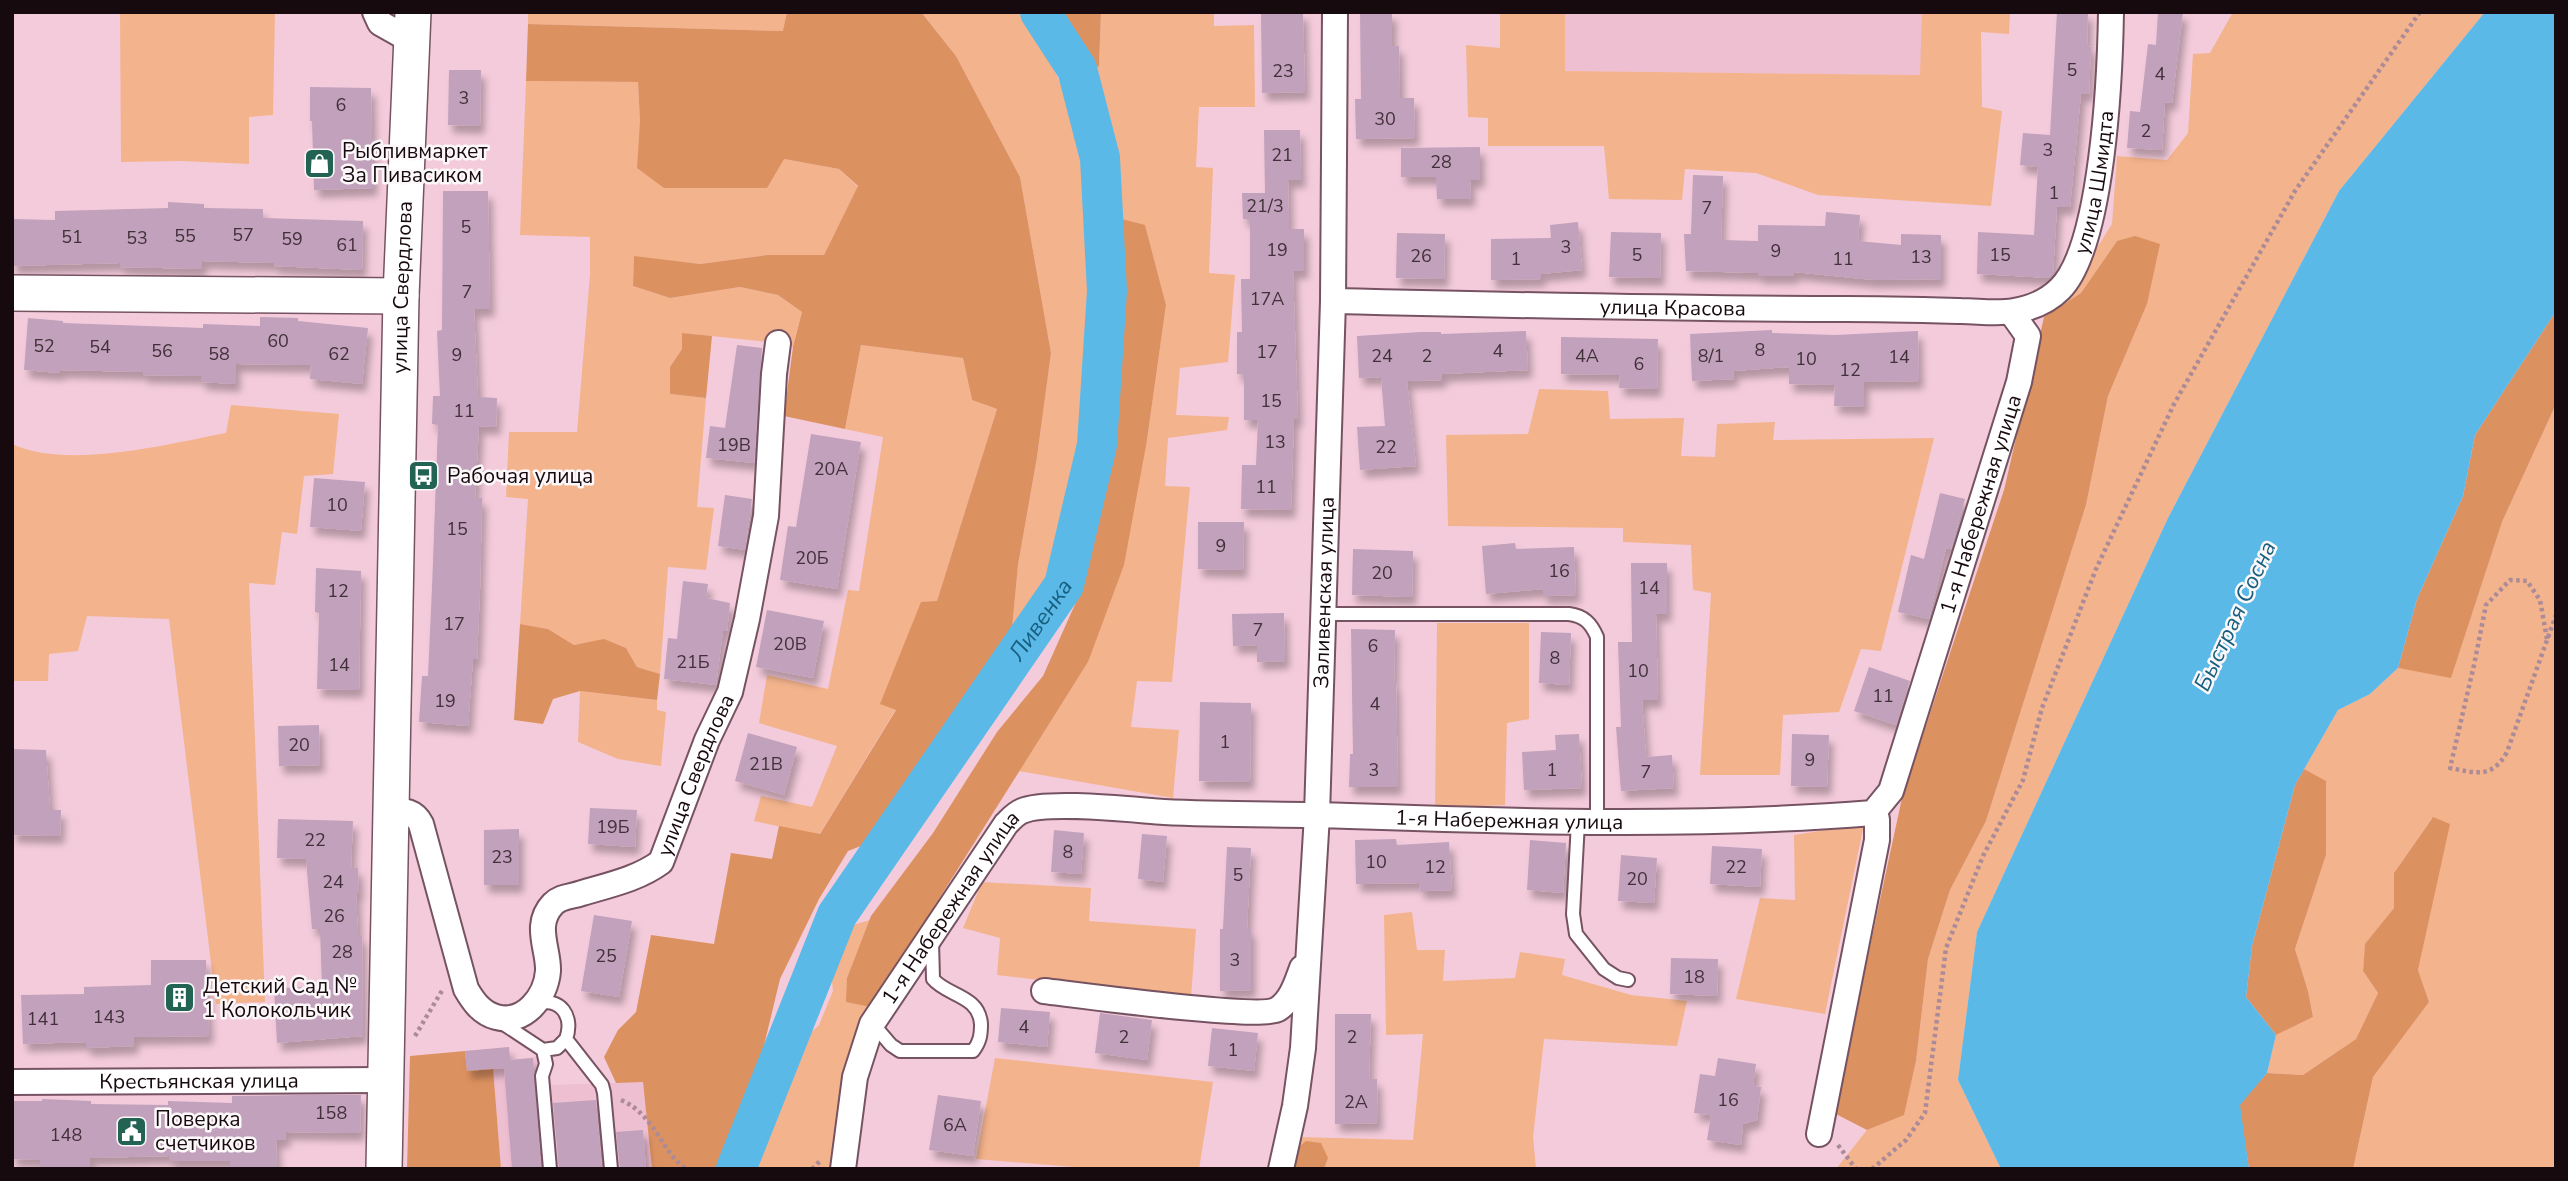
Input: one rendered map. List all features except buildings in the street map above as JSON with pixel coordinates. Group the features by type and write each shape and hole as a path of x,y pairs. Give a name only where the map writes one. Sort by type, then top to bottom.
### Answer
{"main road":[{"name":"улица Свердлова","path":"384,1169 401,296 412,27"},
{"path":"12,293 401,296"}],"street":[{"path":"375,12 380,23 412,27"},
{"name":"Заливенская улица","path":"1281,1169 1295,1106 1303,1048 1317,815 1333,301 1335,12"},
{"name":"улица Шмидта","path":"2011,312 2038,305 2052,296 2068,280 2081,258 2105,129 2110,12"},
{"name":"улица Красова","path":"1333,301 1695,309 2011,312"},
{"name":"1-я Набережная улица","path":"843,1169 855,1077 872,1024 1006,824 1021,811 1031,808 1080,807 1231,815 1528,822 1788,820 1873,813 1891,791 2019,382 2028,336 2011,312"},
{"name":"улица Свердлова","path":"529,1019 542,992 548,970 542,939 550,906 560,898 647,873 661,862 707,740 730,692 766,516 778,343"},
{"path":"392,814 406,811 415,815 421,824 466,989 484,1012 502,1019 529,1019"},
{"path":"1819,1134 1877,840 1877,819 1873,813"},
{"path":"1044,991 1236,1012 1269,1012 1279,1008 1293,992 1309,951"},
{"name":"Крестьянская улица","path":"12,1082 386,1080"}],"lane":[{"path":"1324,614 1569,614 1585,619 1592,626 1597,637 1587,822 1573,914 1576,934 1604,969 1618,978 1628,980"},
{"path":"872,1024 900,1051 973,1051 978,1045 980,1018 972,1004 933,979 932,935"},
{"path":"550,1002 565,1011 569,1023 566,1039 557,1048 543,1050 533,1045 529,1019 550,1002"},
{"path":"566,1039 601,1085 604,1093 611,1169"},
{"path":"543,1050 546,1064 542,1076 550,1169"}],"path":[{"path":"1872,1169 1906,1140 1925,1113 1946,948 1983,856 2023,780 2042,708 2096,569 2163,428 2295,191 2420,12"},
{"path":"2547,639 2540,600 2527,581 2510,580 2486,605 2450,768 2480,774 2499,765 2507,752 2556,615"},
{"path":"408,1045 459,961"},
{"path":"604,1093 627,1103 649,1121 677,1164 687,1169"},
{"path":"1819,1134 1842,1147 1856,1169"}],"shaded area":[{"path":"120,12 275,12 273,115 249,117 249,164 121,162"},
{"path":"528,12 787,12 784,31 528,24"},
{"path":"787,12 921,12 956,56 1020,177 1051,353 1037,457 1018,565 1010,650 876,840 848,851 819,899 780,979 760,1062 723,1169 652,1169 643,1082 616,1083 604,1057 618,1030 636,1012 651,935 714,944 731,853 772,859 779,826 820,834 896,710 880,704 921,602 937,601 997,409 972,400 963,358 861,345 845,429 784,416 793,347 802,312 778,295 740,287 670,298 633,286 634,256 700,264 767,255 824,255 858,186 839,169 784,159 767,188 664,188 637,168 640,122 638,82 526,81 528,24 783,31"},
{"path":"921,12 1025,12 1032,20 1078,123 1090,258 1088,383 1069,510 1048,585 1010,650 1018,565 1037,457 1051,353 1020,177 956,56"},
{"path":"1058,12 1101,12 1099,66 1089,72"},
{"path":"1101,12 1214,12 1214,26 1254,25 1255,107 1199,107 1196,167 1213,168 1209,273 1235,275 1228,362 1180,368 1176,415 1229,417 1227,430 1168,438 1165,486 1190,487 1172,682 1137,681 1131,727 1179,730 1173,798 1019,771 1088,662 1147,440 1166,305 1145,226 1114,217 1110,149 1089,72 1099,66"},
{"path":"1500,12 1565,12 1565,71 1920,75 1922,12 2010,12 2009,34 1981,32 1982,107 2002,111 1991,206 1818,195 1756,173 1685,169 1682,200 1609,199 1604,146 1488,146 1488,118 1468,117 1466,45 1500,48"},
{"path":"1565,12 1922,12 1921,75 1565,71"},
{"path":"2233,12 2485,12 2339,191 2168,518 1977,932 1958,1080 2001,1169 1836,1169 1867,1130 1904,1114 1916,1061 1928,959 1950,890 1986,821 2086,505 2108,396 2147,304 2117,241 2081,293 2044,317 2071,289 2112,224 2117,156 2167,160 2188,133 2193,54 2210,53"},
{"path":"526,81 638,82 640,122 784,159 839,169 858,187 824,255 767,255 700,264 634,257 633,286 670,298 740,287 778,295 802,312 793,347 682,333 682,349 670,367 670,394 706,398 697,507 714,508 706,570 668,567 660,674 637,667 626,648 604,640 574,645 548,629 520,624 528,499 506,497 509,432 577,432 590,275 590,237 520,235"},
{"path":"1114,217 1145,225 1166,305 1147,440 1124,565 1088,662 871,1007 846,1002 847,978 871,916 933,833 997,732 1043,676 1085,582 1109,473 1119,294"},
{"path":"2135,236 2160,244 2147,304 2108,396 2086,505 1986,821 1950,890 1928,959 1916,1061 1904,1115 1867,1130 1834,1113 1902,798 2004,490 2044,317 2081,293 2117,241"},
{"path":"2556,311 2556,404 2502,522 2451,678 2398,668 2417,599 2463,496 2475,435"},
{"path":"682,333 712,336 706,398 670,394 670,367 682,349"},
{"path":"861,345 963,358 972,400 997,409 937,601 881,704 896,709 819,835 754,821 761,796 812,807 837,746 759,723 767,675 828,689 848,590 859,591 883,437 845,429"},
{"path":"1539,389 1608,391 1610,419 1684,418 1681,456 1715,457 1717,424 1775,422 1773,440 1934,438 1881,651 1861,649 1839,712 1783,715 1780,775 1700,775 1711,593 1693,590 1691,545 1623,542 1623,528 1448,526 1446,435 1528,434"},
{"path":"2556,404 2556,1169 2353,1169 2373,1077 2429,1002 2418,970 2449,824 2432,818 2394,873 2394,908 2365,945 2363,971 2378,993 2356,1039 2303,1075 2267,1073 2276,1035 2313,1017 2295,949 2326,855 2326,782 2304,769 2338,710 2370,694 2398,668 2451,677 2502,522"},
{"path":"231,405 339,414 333,474 304,476 297,534 282,532 275,585 249,583 265,1002 216,1004 169,619 87,616 78,651 49,654 48,681 12,681 12,444 60,455 89,455 147,448 226,433"},
{"path":"1437,623 1529,623 1529,719 1507,723 1505,805 1435,808"},
{"path":"520,624 548,629 574,645 604,639 626,648 637,667 660,674 657,700 580,691 553,699 543,724 514,720"},
{"path":"580,691 657,700 657,710 666,712 661,766 618,759 578,742"},
{"path":"2304,769 2326,781 2326,855 2295,949 2313,1017 2276,1035 2246,997 2252,946 2295,785"},
{"path":"2433,817 2450,824 2418,970 2429,1002 2373,1077 2353,1169 2249,1169 2239,1105 2267,1073 2303,1075 2356,1039 2378,993 2363,971 2365,944 2394,908 2394,873"},
{"path":"1864,824 1825,1014 1736,999 1760,898 1795,900 1794,835"},
{"path":"982,882 1091,888 1089,921 1196,929 1191,998 997,975 1000,938 963,928"},
{"path":"1412,912 1417,950 1445,950 1443,981 1515,978 1520,952 1565,959 1562,975 1631,995 1687,1001 1677,1046 1544,1039 1533,1137 1536,1169 1324,1169 1328,1158 1295,1150 1297,1137 1413,1140 1423,1034 1386,1035 1384,915"},
{"path":"870,920 847,978 871,1007 872,1024 843,1169 755,1169 792,1051 819,1025 833,991 830,962 833,946 846,927"},
{"path":"509,1047 510,1060 548,1055 550,1085 643,1082 652,1169 501,1169 493,1069 467,1071 465,1051"},
{"path":"465,1051 467,1070 493,1068 501,1169 407,1169 410,1056"},
{"path":"995,1058 1213,1082 1199,1169 1098,1169 976,1159"},
{"path":"1306,1141 1321,1143 1328,1158 1324,1169 1292,1169 1295,1150"}],"water":[{"name":"Быстрая Сосна","path":"2485,12 2556,12 2556,311 2475,435 2463,496 2417,599 2398,668 2370,694 2338,710 2295,785 2252,946 2246,997 2276,1035 2267,1073 2240,1105 2249,1169 2001,1169 1958,1080 1977,932 2168,518 2339,191"}],"waterway":[{"name":"Ливенка","path":"736,1169 837,915 1064,585 1097,445 1107,291 1100,158 1077,69 1040,12"}],"place":[{"name":"Рыбпивмаркет За Пивасиком","path":"319,163"},
{"name":"Рабочая улица","path":"424,476"},
{"name":"Детский Сад № 1 Колокольчик","path":"180,998"},
{"name":"Поверка счетчиков","path":"132,1131"}]}
